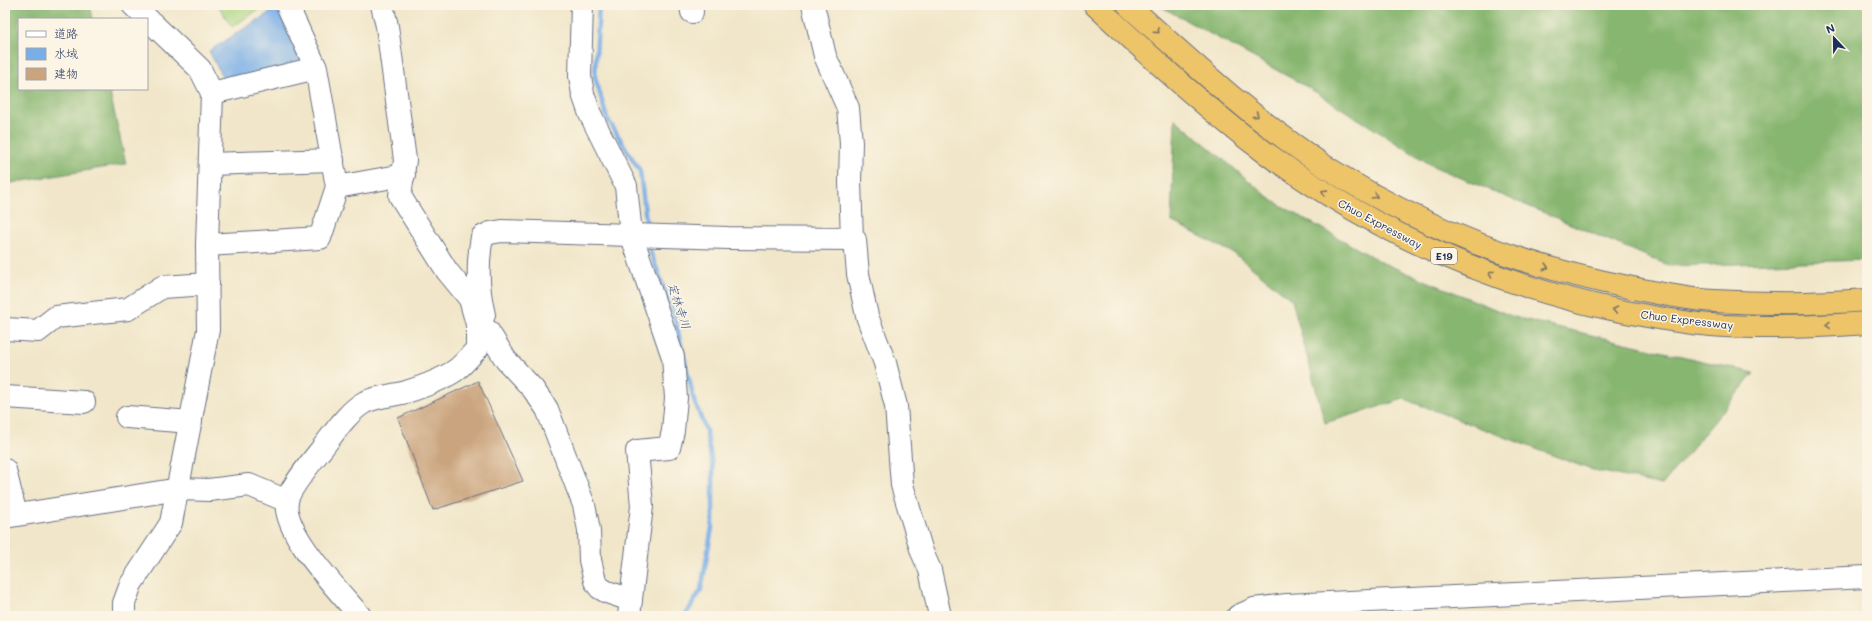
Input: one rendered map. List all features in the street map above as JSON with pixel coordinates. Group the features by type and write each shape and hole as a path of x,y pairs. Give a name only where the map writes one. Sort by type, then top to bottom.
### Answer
{"highway":[{"name":"Chuo Expressway","path":"1095,5 1176,79 1219,115 1265,152 1306,181 1366,218 1418,245 1473,268 1530,288 1585,303 1644,316 1703,324 1778,328 1867,323"},
{"name":"Chuo Expressway","path":"1128,5 1234,99 1326,166 1378,198 1430,224 1481,246 1536,265 1590,280 1650,292 1712,301 1777,304 1867,300"}],"street":[{"path":"208,244 320,238 337,187 316,68 288,5"},
{"path":"360,616 302,547 294,532 288,514 286,501 295,485 316,456 355,409 364,403 380,397 406,392 456,370 477,349 480,326 470,299 443,265 400,196 406,160 387,26 382,5"},
{"path":"480,326 488,331 506,360 533,389 546,409 584,505 589,530 590,560 595,581 600,588 630,608 642,506 637,452 669,448 673,431 676,398 673,357 631,234 626,186 590,114 583,94 580,76 582,5"},
{"path":"813,5 825,56 848,108 851,143 850,182 852,239 855,240 858,274 867,316 885,363 896,406 902,485 922,552 930,570 940,616"},
{"path":"124,616 124,603 131,584 171,523 179,489 208,330 208,244 212,93 200,68 147,9"},
{"path":"212,93 316,68"},
{"path":"210,164 332,160"},
{"path":"337,187 404,175"},
{"path":"480,326 485,319 481,304 479,269 482,238 490,233 502,231 728,238 852,239"},
{"path":"5,329 38,331 56,317 128,309 162,287 208,284"},
{"path":"5,397 84,402"},
{"path":"127,416 191,422"},
{"path":"5,470 10,516 179,489 209,490 249,485 286,501"},
{"path":"1238,616 1254,609 1288,610 1867,577"}],"green space":[{"path":"5,5 90,5 93,18 18,18 18,90 109,90 126,164 5,184"},
{"path":"218,5 265,5 232,27"},
{"path":"1158,5 1867,5 1867,260 1670,266 1433,166 1309,88"},
{"path":"1175,119 1273,201 1383,263 1514,317 1754,373 1662,485 1589,469 1404,399 1325,423 1292,300 1235,254 1171,221"}],"water":[{"path":"280,6 309,65 226,84 209,51"}],"building":[{"path":"478,381 523,481 433,510 398,418"}],"waterway":[{"name":"定林寺川","path":"599,5 595,77 607,118 640,171 647,229"},
{"name":"定林寺川","path":"648,241 649,248 674,315 694,400 706,431 713,469 713,522 701,590 685,616"}]}
